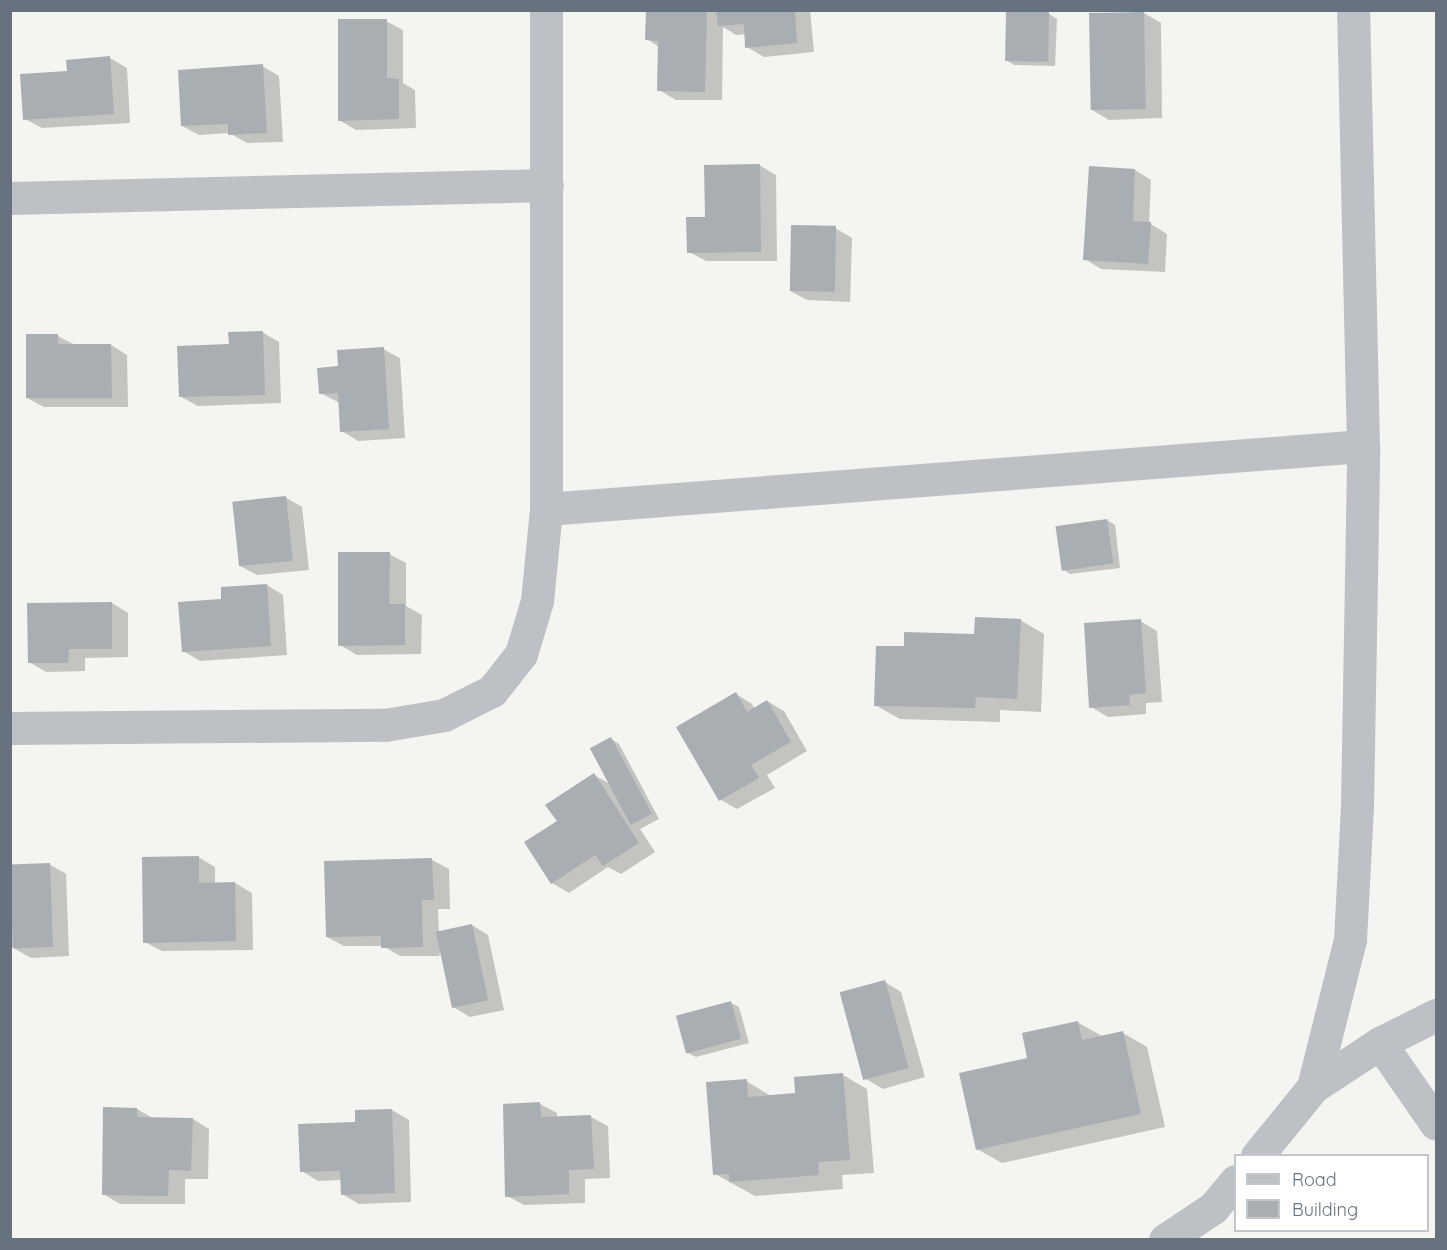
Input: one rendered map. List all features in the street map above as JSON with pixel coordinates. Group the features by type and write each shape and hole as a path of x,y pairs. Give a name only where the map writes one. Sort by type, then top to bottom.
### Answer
{"street":[{"path":"10,728 385,725 444,716 492,691 521,654 537,601 546,509 546,10"},
{"path":"1313,1087 1350,940 1357,807 1363,446 1353,10"},
{"path":"10,198 547,185"},
{"path":"546,509 1363,446"},
{"path":"1258,1154 1313,1087 1380,1043 1437,1015"},
{"path":"1380,1043 1437,1124"},
{"path":"1165,1239 1213,1208 1234,1183"}],"building":[{"path":"646,10 707,10 705,92 657,91 658,41 645,40"},
{"path":"716,10 795,10 797,43 745,48 744,24 718,26"},
{"path":"1006,11 1049,12 1048,62 1005,61"},
{"path":"1144,12 1146,109 1091,110 1089,13"},
{"path":"338,19 387,19 387,78 399,79 399,119 338,121"},
{"path":"110,56 114,114 23,120 20,74 67,71 66,60"},
{"path":"263,64 267,133 228,135 228,124 181,126 178,70"},
{"path":"760,164 761,252 687,253 686,217 705,217 704,165"},
{"path":"1089,166 1135,169 1133,221 1151,222 1148,264 1083,260"},
{"path":"791,225 836,226 835,292 790,291"},
{"path":"263,331 265,395 179,397 177,346 229,344 228,332"},
{"path":"26,334 58,334 58,344 111,344 112,398 26,398"},
{"path":"384,347 389,429 340,432 338,393 319,394 317,368 338,366 337,350"},
{"path":"286,496 293,561 239,566 232,502"},
{"path":"1107,519 1113,564 1062,571 1056,526"},
{"path":"338,552 390,552 389,604 405,604 405,645 338,646"},
{"path":"267,584 271,646 182,652 178,602 221,599 221,587"},
{"path":"112,602 112,649 69,649 68,663 28,663 27,603"},
{"path":"975,617 1021,619 1017,699 976,697 975,708 874,706 876,646 904,646 904,632 974,634"},
{"path":"1141,619 1146,693 1129,695 1130,705 1089,708 1084,623"},
{"path":"736,692 747,712 767,700 791,742 751,765 759,778 719,801 676,727"},
{"path":"611,737 652,814 631,825 590,748"},
{"path":"594,773 639,843 603,866 595,855 551,884 524,842 557,821 545,805"},
{"path":"199,856 199,883 235,882 236,941 143,943 142,857"},
{"path":"432,858 434,900 422,900 423,947 381,948 381,936 326,937 324,861"},
{"path":"50,863 53,947 13,948 10,864"},
{"path":"472,924 488,1000 452,1008 436,932"},
{"path":"885,980 909,1068 863,1080 840,992"},
{"path":"731,1001 741,1039 686,1053 676,1016"},
{"path":"1078,1021 1082,1040 1123,1031 1141,1114 976,1150 959,1073 1027,1058 1022,1033"},
{"path":"843,1073 850,1160 818,1162 819,1175 729,1182 729,1174 713,1175 706,1082 747,1079 748,1097 795,1093 794,1077"},
{"path":"540,1102 541,1117 591,1115 594,1169 569,1170 569,1194 505,1197 503,1104"},
{"path":"103,1107 137,1108 137,1117 193,1118 191,1171 169,1170 168,1196 102,1195"},
{"path":"392,1109 395,1193 341,1195 340,1171 300,1172 298,1124 355,1122 355,1110"}]}
